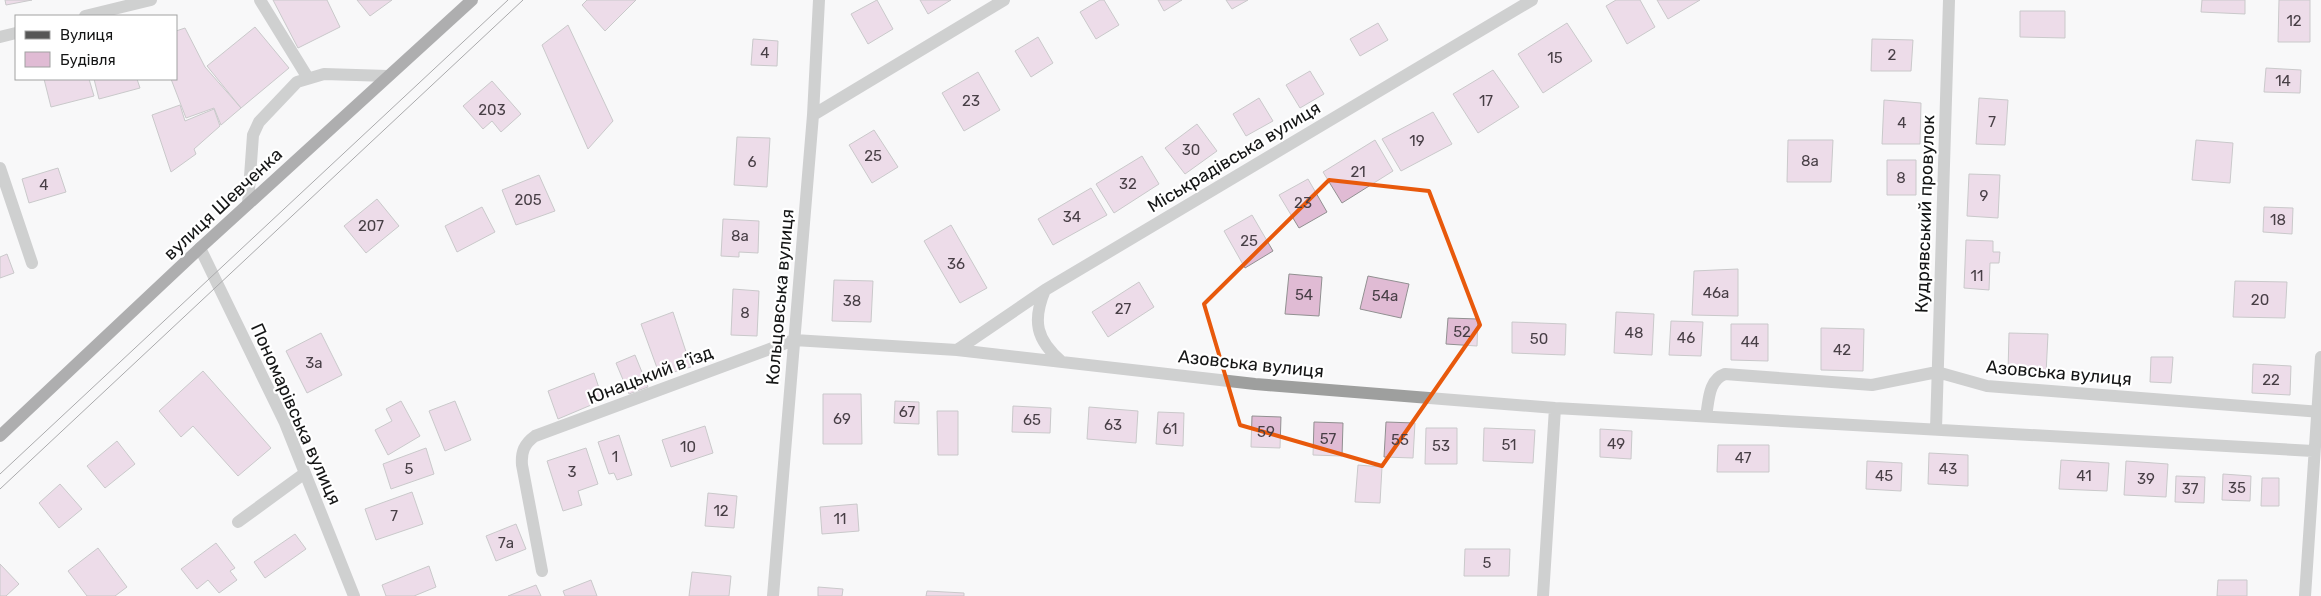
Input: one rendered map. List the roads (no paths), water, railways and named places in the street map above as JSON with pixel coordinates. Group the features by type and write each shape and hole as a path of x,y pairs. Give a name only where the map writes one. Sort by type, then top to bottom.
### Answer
{"main road":[{"name":"вулиця Шевченка","path":"0,436 200,248 472,0"}],"street":[{"path":"89,15 151,0"},
{"path":"260,0 308,78"},
{"name":"Кольцовська вулиця","path":"773,596 813,115 819,0"},
{"path":"813,115 1004,0"},
{"name":"Міськрадівська вулиця","path":"957,350 1045,290 1532,0"},
{"name":"Кудрявський провулок","path":"1936,429 1949,0"},
{"path":"0,37 15,33"},
{"path":"248,204 253,135 259,122 297,82 324,74 388,76"},
{"path":"0,168 32,263"},
{"name":"Пономарівська вулиця","path":"200,248 285,423 354,596"},
{"path":"1045,290 1039,305 1037,321 1041,337 1050,351 1062,362"},
{"name":"Азовська вулиця","path":"794,340 957,350 1255,384 1555,408 2313,451"},
{"name":"Юнацький в’їзд","path":"542,571 522,465 524,449 535,436 794,340"},
{"path":"2305,596 2313,451 2320,412 2321,357"},
{"name":"Азовська вулиця","path":"1706,416 1712,385 1715,380 1725,374 1872,385 1937,372 1987,386 2320,412"},
{"path":"1543,596 1555,408"},
{"path":"238,522 305,473"}],"tram line":[{"path":"0,474 508,0"},
{"path":"0,489 523,0"}]}
